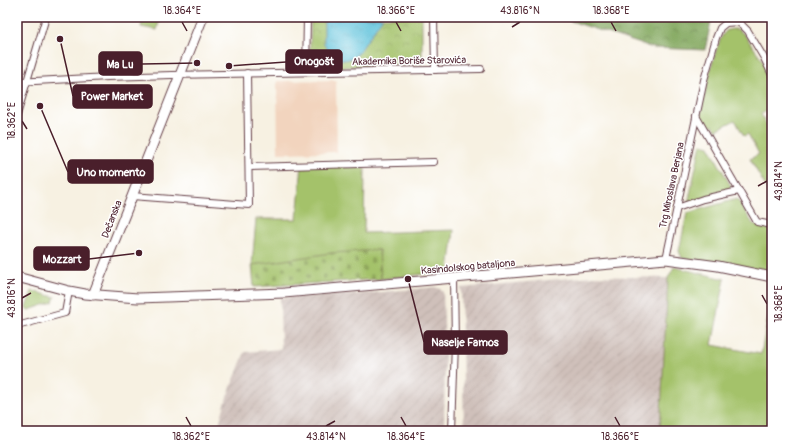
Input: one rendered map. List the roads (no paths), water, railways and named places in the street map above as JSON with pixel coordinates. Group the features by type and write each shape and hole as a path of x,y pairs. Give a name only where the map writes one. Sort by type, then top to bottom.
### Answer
{"street":[{"path":"17,115 46,17"},
{"name":"Dečanska","path":"93,295 203,17"},
{"path":"306,72 307,17"},
{"path":"434,17 435,70"},
{"name":"Trg Miroslava Berjana","path":"666,259 704,80 716,38 725,20 738,22 748,31 772,75"},
{"name":"Akademika Boriše Starovića","path":"17,82 108,77 247,73 481,69"},
{"path":"132,196 249,205 247,73"},
{"path":"696,116 757,222 772,225"},
{"path":"249,167 434,162"},
{"path":"677,208 739,191"},
{"name":"Kasindolskog bataljona","path":"17,277 69,291 93,295 138,298 284,293 666,259 718,266 772,277"},
{"path":"452,431 454,278"},
{"path":"17,326 65,313 69,291"}],"water":[{"path":"324,17 383,17 358,54 346,60 337,59 330,54 324,44"}],"place":[{"name":"Power Market","path":"60,39"},
{"name":"Ma Lu","path":"197,63"},
{"name":"Onogošt","path":"229,66"},
{"name":"Uno momento","path":"40,106"},
{"name":"Mozzart","path":"139,253"},
{"name":"Naselje Famos","path":"408,279"}]}
